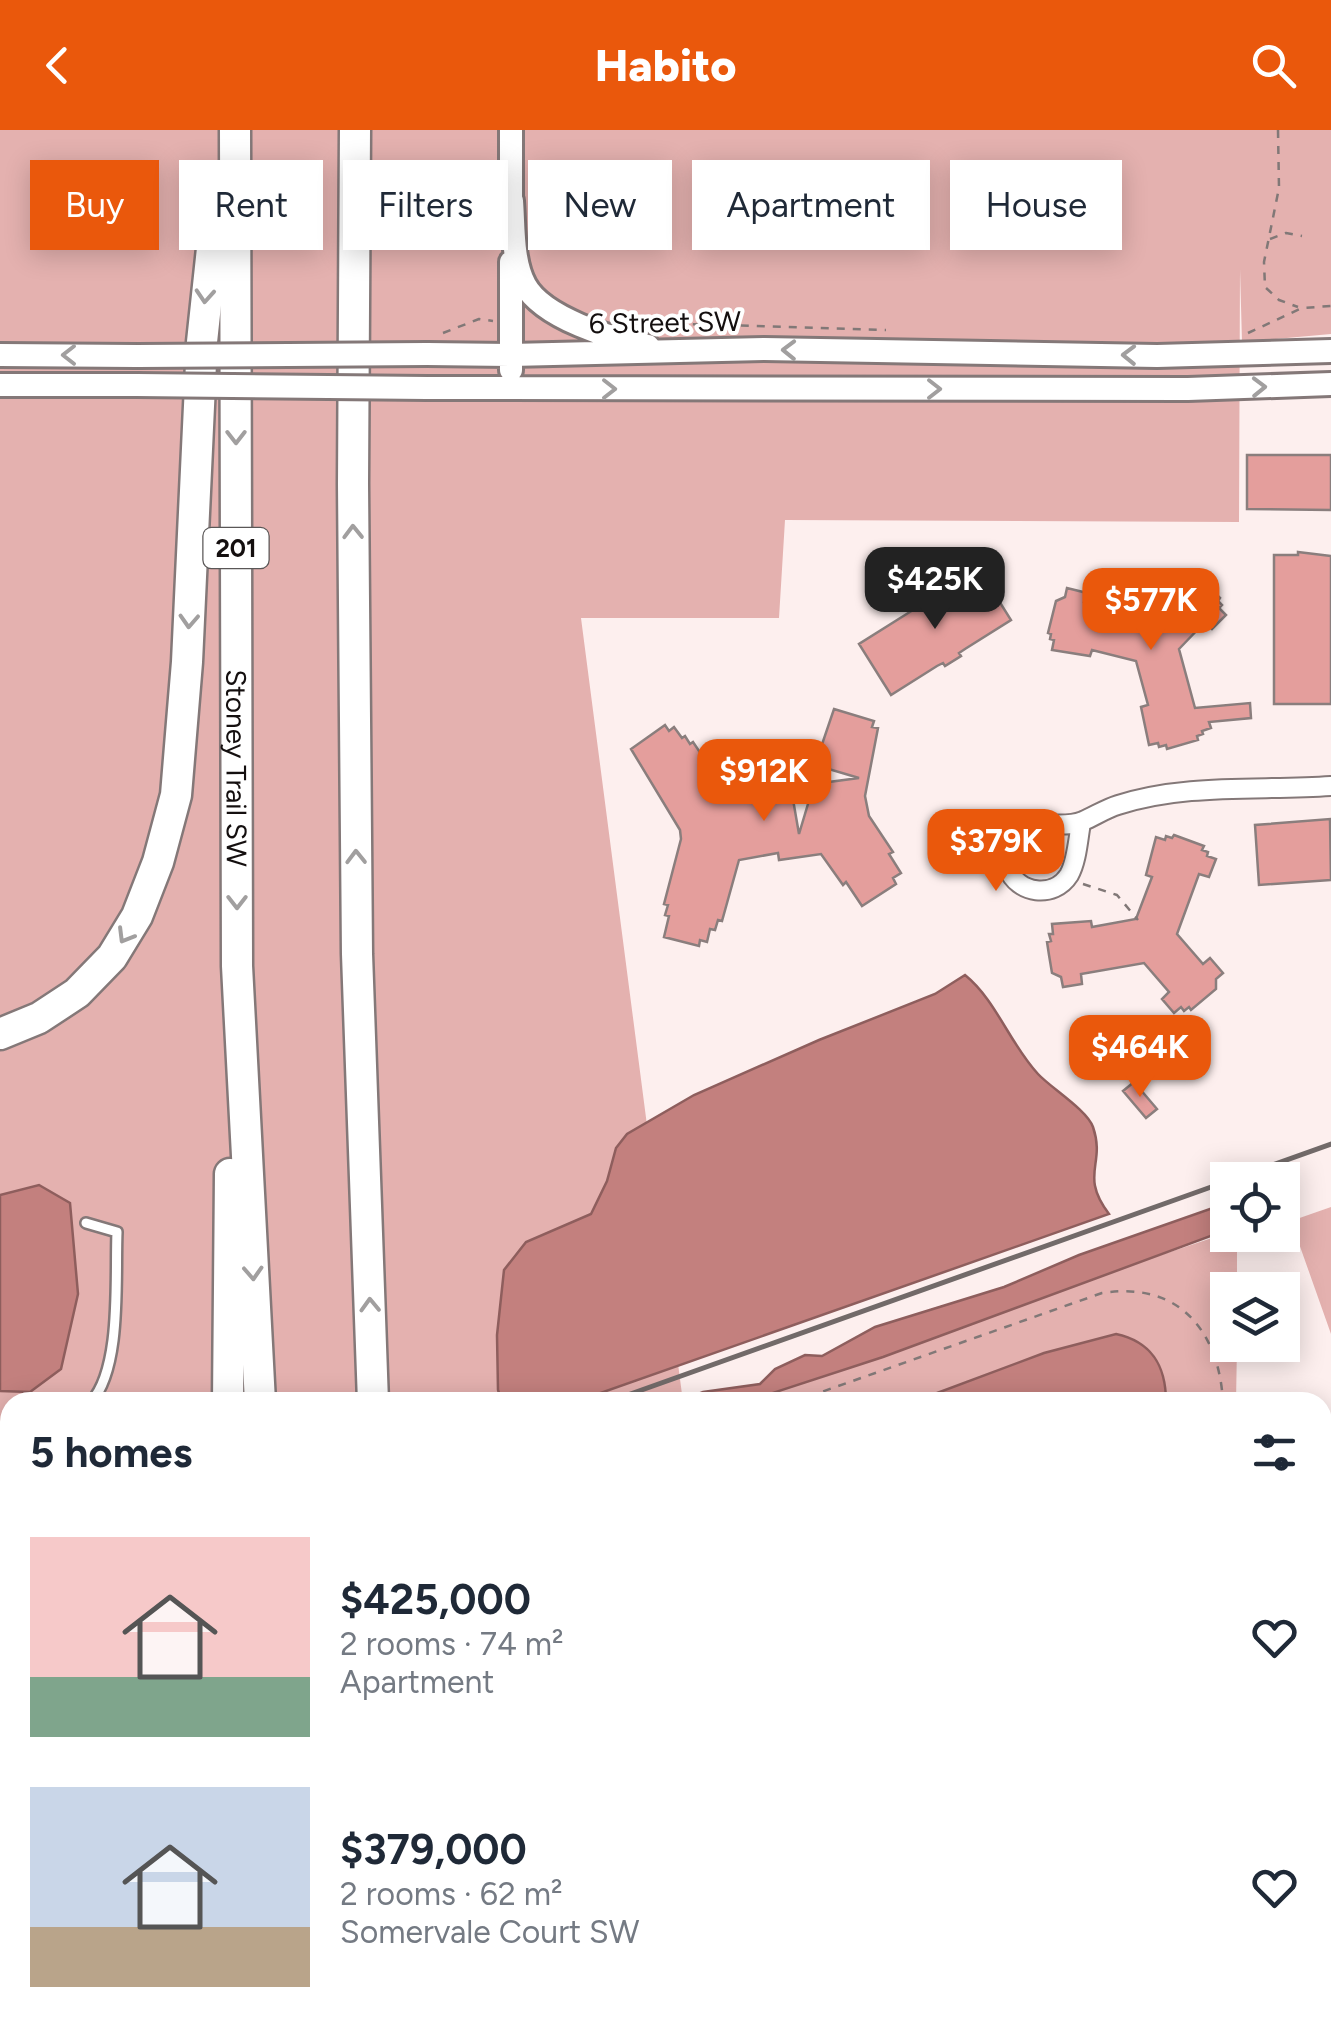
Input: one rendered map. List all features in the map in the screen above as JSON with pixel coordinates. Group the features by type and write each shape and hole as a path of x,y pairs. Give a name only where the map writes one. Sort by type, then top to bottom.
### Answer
{"highway":[{"path":"0,1034 39,1018 78,992 112,957 144,898 176,795 187,662 206,281 225,130"},
{"name":"Stoney Trail SW","path":"235,130 237,966 259,1392"},
{"path":"355,130 357,954 373,1392"},
{"path":"228,1392 229,1196 237,966"}],"main road":[{"path":"511,130 511,389"},
{"path":"512,201 521,274 526,288 539,302 593,330 637,344 686,353"},
{"name":"6 Street SW","path":"0,355 511,355 764,350 1157,356 1331,351"},
{"path":"0,386 1188,389 1331,384"}],"street":[{"path":"1081,823 1071,871 1062,882 1038,891 1012,877 1006,852 1010,840 1033,824 1081,823 1118,805 1161,795 1331,786"}],"lane":[{"path":"86,1223 118,1232 110,1360 100,1392"}],"path":[{"path":"1278,130 1279,188 1264,262 1265,287 1279,300 1302,308"},
{"path":"1269,240 1286,233 1302,236"},
{"path":"1245,334 1302,308 1331,306"},
{"path":"619,318 655,323 902,331"},
{"path":"442,333 479,320 495,321"},
{"path":"1082,884 1118,895 1138,920"},
{"path":"821,1392 1102,1293 1128,1289 1154,1292 1179,1306 1194,1322 1211,1344 1222,1392"}],"shaded area":[{"path":"0,130 1331,130 1331,334 1242,342 1240,269 1239,522 785,520 779,618 581,618 682,1392 0,1392"},
{"path":"965,975 986,997 1038,1074 1089,1120 1096,1140 1096,1189 1109,1214 603,1392 499,1392 497,1335 504,1270 526,1242 591,1214 607,1181 616,1148 627,1134 694,1095 935,994"},
{"path":"39,1185 70,1203 78,1294 61,1369 30,1392 0,1391 0,1195"},
{"path":"1331,1207 1331,1334 1300,1246 1300,1218"},
{"path":"1210,1209 1210,1236 883,1357 776,1392 703,1392 760,1384 775,1369 805,1355 822,1356 875,1327 1004,1287 1079,1255"},
{"path":"1210,1239 1210,1252 1237,1252 1237,1272 1210,1272 1210,1362 1237,1362 1236,1392 777,1392 1044,1294"},
{"path":"1116,1334 1129,1338 1155,1358 1165,1392 940,1392 1044,1353"}],"building":[{"path":"1247,455 1331,455 1331,510 1247,509"},
{"path":"1298,552 1331,556 1331,704 1274,704 1274,555"},
{"path":"979,569 1011,620 945,666 937,666 891,695 859,644 913,610 910,606 931,594 933,598"},
{"path":"1180,570 1187,577 1197,575 1220,598 1219,608 1226,615 1212,629 1205,622 1179,649 1195,708 1250,703 1251,718 1209,722 1211,728 1202,731 1198,740 1167,749 1158,743 1149,745 1141,707 1148,705 1136,661 1092,650 1090,656 1052,650 1054,640 1048,633 1056,601 1065,597 1067,588 1087,593 1084,602 1147,618 1173,591 1166,584"},
{"path":"834,709 874,721 872,727 878,728 865,796 869,816 893,852 889,854 901,873 893,878 896,884 862,906 821,854 779,860 778,853 739,860 722,921 718,920 715,930 710,929 707,942 700,940 699,946 664,937 669,916 665,915 668,905 664,904 680,830 631,749 665,725 669,731 674,727 682,738 693,742 730,797 791,788 799,834 814,784 859,778 815,765"},
{"path":"1330,819 1331,880 1259,885 1255,825"},
{"path":"1174,835 1204,846 1202,850 1208,852 1207,856 1216,859 1209,877 1199,874 1177,934 1203,964 1210,958 1223,973 1216,979 1216,989 1191,1010 1181,1007 1174,1013 1162,999 1169,992 1144,963 1081,974 1082,984 1063,987 1061,977 1052,973 1047,942 1051,941 1049,934 1053,934 1052,924 1091,921 1092,927 1136,919 1152,877 1146,875 1156,837 1165,840 1166,836"},
{"path":"1134,1082 1157,1109 1146,1118 1123,1091"}],"railway":[{"path":"1281,1162 1331,1144"},
{"path":"636,1392 1210,1187"}]}
